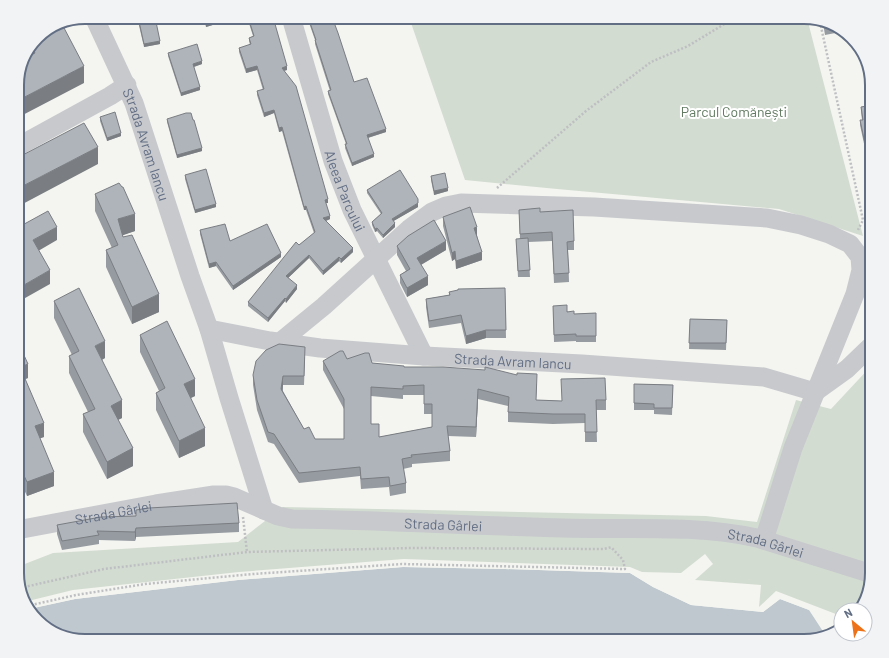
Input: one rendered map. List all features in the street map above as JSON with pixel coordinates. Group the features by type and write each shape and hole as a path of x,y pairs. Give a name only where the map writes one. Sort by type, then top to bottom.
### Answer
{"street":[{"name":"Strada Avram Iancu","path":"97,24 136,110 190,276 209,329 264,510"},
{"name":"Aleea Parcului","path":"293,24 333,161 352,210 424,356"},
{"path":"24,143 110,96 126,85"},
{"path":"280,342 324,306 409,229 432,212 446,206 461,203 594,207 767,218 802,225 829,234 850,244 860,257 861,270 855,294 793,448 764,540"},
{"name":"Strada Avram Iancu","path":"209,329 320,348 424,356 574,363 764,377 815,392"},
{"path":"815,392 847,369 865,352"},
{"name":"Strada Gârlei","path":"24,529 190,498 226,495 240,499 278,516 292,519 721,532 764,540 865,572"}],"path":[{"path":"479,204 586,111 651,62 688,46 724,24"},
{"path":"821,26 863,220 850,244"},
{"path":"240,499 247,552"},
{"path":"25,587 104,569 247,552 411,548 604,549 624,542 629,529"},
{"path":"33,605 76,595 146,584 253,574 402,564 625,569 623,560 611,547"}],"green space":[{"name":"Parcul Comănești","path":"411,24 809,25 863,236 779,209 465,180"},
{"path":"865,373 864,585 858,602 833,602 833,613 776,591 759,607 761,585 695,580 713,564 705,554 681,573 642,572 630,567 404,559 239,572 73,590 30,600 25,585 24,564 53,553 238,542 283,507 706,516 757,522 796,400 831,409"}],"shaded area":[{"path":"403,567 630,573 653,587 691,605 763,612 780,599 809,610 823,631 804,634 85,634 73,633 58,628 48,621 35,608 75,599 238,580"}],"pier":[{"path":"403,565 630,571 654,585 692,603 763,610 780,597 810,608 812,611 780,599 763,612 691,605 653,587 630,573 403,567 238,580 75,599 35,608 34,607 75,597 238,578"}],"building":[{"path":"140,24 156,24 160,41 144,44"},
{"path":"250,24 275,24 287,66 282,68 296,86 328,199 325,200 330,216 323,218 353,248 341,259 339,257 323,271 309,255 286,276 297,285 268,318 248,302 296,242 299,245 315,232 306,206 304,207 282,127 279,128 274,110 264,113 257,91 264,89 257,66 246,69 239,48 251,44 249,38 254,36"},
{"path":"310,24 335,24 354,82 367,78 386,129 367,135 374,154 352,163 345,144 347,144 328,91 331,90"},
{"path":"64,28 84,66 24,97 26,69 30,58 35,53 37,48 45,39 54,32"},
{"path":"197,44 202,61 193,64 200,87 181,93 168,53"},
{"path":"865,106 865,143 860,120 863,120 861,107"},
{"path":"115,112 121,133 107,138 100,117"},
{"path":"186,113 191,113 202,148 177,155 167,119"},
{"path":"84,123 98,147 24,185 24,154"},
{"path":"206,169 216,204 195,210 185,175"},
{"path":"400,170 418,199 418,203 392,219 395,223 383,235 377,228 375,229 372,222 382,213 367,190"},
{"path":"445,173 448,188 434,191 431,176"},
{"path":"119,183 123,187 135,214 118,219 123,237 132,235 159,294 132,307 106,250 118,245 95,194"},
{"path":"470,207 477,227 474,228 482,252 456,261 455,251 452,253 443,217"},
{"path":"540,208 540,212 573,210 574,241 567,242 569,273 554,274 552,232 520,234 519,210"},
{"path":"48,211 57,227 33,240 50,270 24,285 24,224"},
{"path":"434,220 446,241 417,258 428,276 407,288 400,275 410,269 397,246 408,236"},
{"path":"225,224 230,241 267,224 281,253 233,286 216,262 209,264 200,230"},
{"path":"528,238 530,270 518,271 516,239"},
{"path":"79,288 105,341 95,346 122,400 111,406 133,448 107,462 83,414 95,409 69,356 79,351 54,301"},
{"path":"505,288 506,330 486,330 466,336 461,315 429,321 426,299 450,295 449,292 458,289"},
{"path":"567,305 567,312 574,311 574,314 596,313 596,336 576,336 576,334 554,335 553,306"},
{"path":"690,319 727,320 726,343 689,343"},
{"path":"167,321 195,379 184,384 205,428 179,441 156,393 165,388 140,335"},
{"path":"279,344 305,347 304,376 283,376 281,389 304,429 309,427 315,439 344,439 344,399 323,361 340,351 343,351 347,359 369,353 372,363 404,367 443,367 485,370 485,367 517,375 517,373 537,374 536,400 562,401 561,379 605,378 606,400 596,400 597,432 585,432 585,414 508,412 509,397 478,389 476,427 447,426 450,451 411,455 412,457 402,459 406,483 390,486 389,477 361,479 360,467 299,473 274,434 268,432 257,400 253,375 256,361 266,350","holes":["424,385 424,404 432,404 432,427 379,437 379,424 371,424 371,387 403,389 403,386"]},
{"path":"24,355 28,364 24,366"},
{"path":"24,376 44,423 35,426 54,472 27,482 24,476"},
{"path":"634,384 673,385 672,408 654,408 654,404 634,403"},
{"path":"237,503 239,523 136,528 135,532 97,531 99,535 62,541 57,525 101,517 136,516 136,510 149,508"}]}
